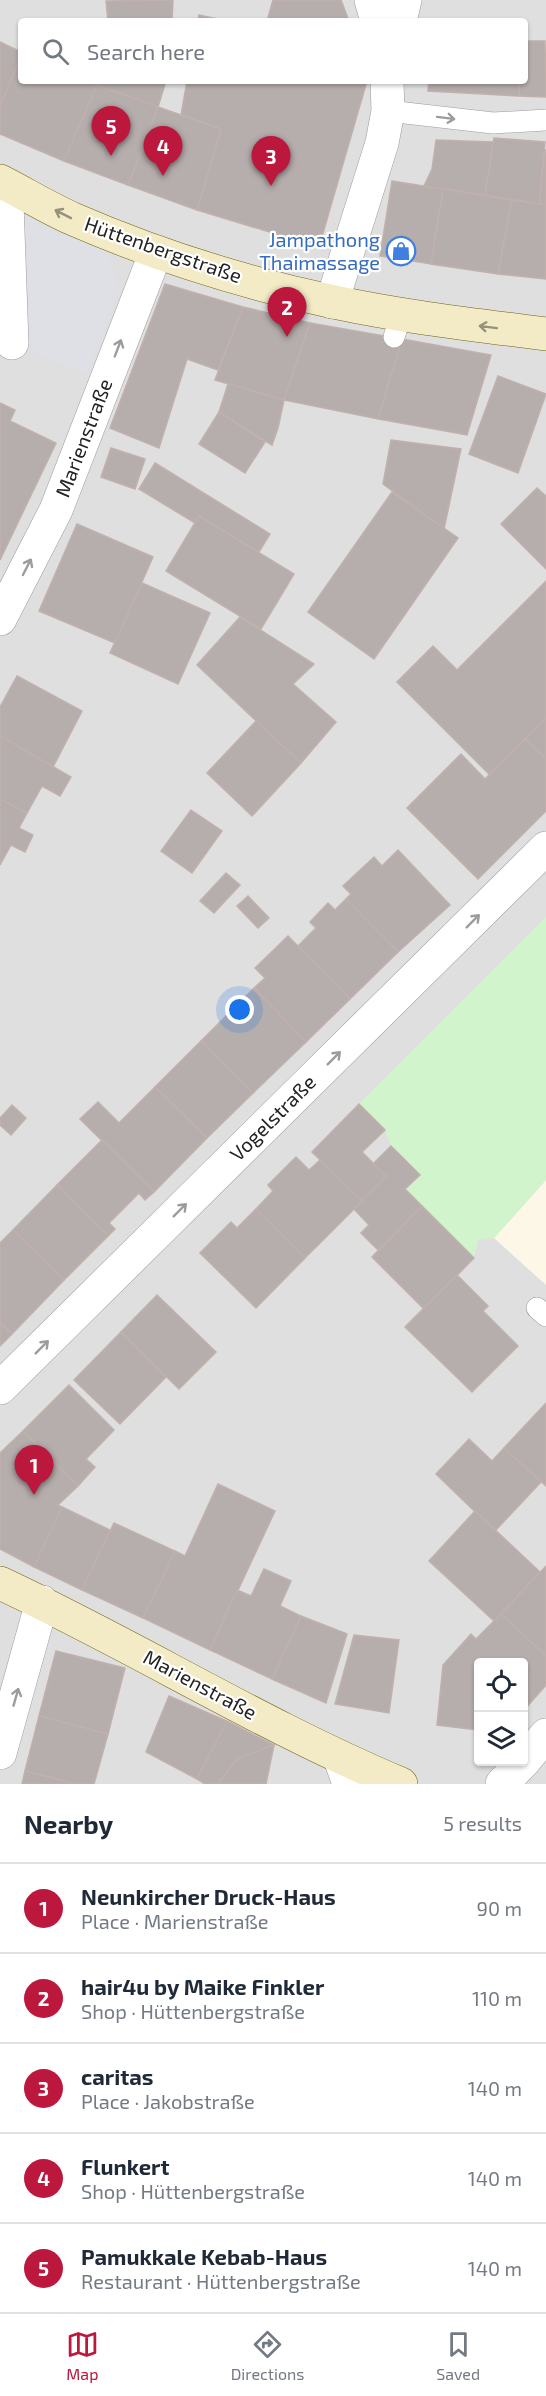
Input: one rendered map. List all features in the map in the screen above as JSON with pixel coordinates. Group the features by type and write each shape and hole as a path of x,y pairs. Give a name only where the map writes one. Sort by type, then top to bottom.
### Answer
{"street":[{"path":"371,0 376,18"},
{"path":"401,18 405,0"},
{"path":"332,302 382,143 388,96"},
{"path":"4,192 12,343"},
{"name":"Hüttenbergstraße","path":"4,192 156,252 225,274 332,302 398,326 546,334"},
{"name":"Marienstraße","path":"0,619 56,510 156,252"},
{"name":"Vogelstraße","path":"0,1388 546,848"},
{"name":"Marienstraße","path":"0,1582 42,1602 344,1771 401,1784"},
{"path":"0,1753 42,1602"},
{"path":"528,1756 546,1736"},
{"path":"502,1784 518,1766"}],"lane":[{"path":"388,96 493,123 546,120"}],"shaded area":[{"path":"0,0 546,0 546,1784 0,1784"},
{"path":"0,199 106,251 120,290 87,375 0,337"},
{"path":"546,1180 546,1285 494,1238"}],"green space":[{"path":"546,917 546,1180 494,1238 478,1240 474,1258 405,1189 420,1175 391,1146 385,1129 359,1104"}],"building":[{"path":"173,0 172,18 108,18 106,1"},
{"path":"273,0 341,0 348,18 268,18"},
{"path":"528,41 545,41 546,97 519,96 519,84 528,84"},
{"path":"0,42 18,51 18,64 0,106"},
{"path":"18,64 18,84 97,85 64,161 0,134 0,106"},
{"path":"97,84 165,84 158,107"},
{"path":"186,84 366,84 319,247 197,210 221,129 181,115"},
{"path":"429,84 519,84 519,96 428,91"},
{"path":"97,85 158,107 128,185 64,161"},
{"path":"158,107 221,129 197,210 128,185"},
{"path":"494,138 545,142 539,204 485,195"},
{"path":"436,140 493,142 485,195 424,186 432,169"},
{"path":"546,150 546,205 539,204"},
{"path":"392,181 443,189 431,264 380,256"},
{"path":"443,189 512,200 498,274 431,264"},
{"path":"512,200 546,205 546,279 498,274"},
{"path":"165,284 243,307 218,370 187,359 159,448 110,428"},
{"path":"243,307 310,323 284,400 215,380"},
{"path":"310,323 402,339 378,419 284,400"},
{"path":"402,339 491,355 467,435 378,419"},
{"path":"498,376 546,394 518,473 469,454"},
{"path":"228,384 284,400 272,445 219,412"},
{"path":"0,403 15,410 10,421 56,443 0,560"},
{"path":"219,412 265,442 245,473 199,444"},
{"path":"391,440 461,449 444,529 383,484"},
{"path":"111,448 145,459 135,489 101,477"},
{"path":"155,463 270,534 259,552 199,516 195,523 139,489"},
{"path":"537,488 546,496 546,569 501,524"},
{"path":"392,492 458,538 374,659 308,612"},
{"path":"199,516 294,574 261,629 166,571"},
{"path":"77,524 153,557 115,643 39,611"},
{"path":"546,581 546,718 490,775 397,682 433,646 457,670"},
{"path":"142,583 210,613 178,684 110,653"},
{"path":"240,617 314,664 293,684 336,722 301,763 197,665"},
{"path":"17,676 82,711 53,767 0,736 0,707"},
{"path":"546,718 546,759 525,739"},
{"path":"256,721 301,763 252,816 207,773"},
{"path":"0,736 71,777 60,796 42,786 27,813 0,799"},
{"path":"525,739 546,759 546,811 478,879 407,808 461,754 485,779"},
{"path":"0,799 27,813 19,828 33,835 25,852 11,845 0,865"},
{"path":"191,810 222,831 192,873 161,851"},
{"path":"398,850 450,905 398,952 346,899 351,894 343,886 374,857 382,866"},
{"path":"226,873 240,885 214,913 200,901"},
{"path":"248,896 269,918 258,928 237,906"},
{"path":"346,899 398,952 350,999 298,946 316,928 310,922 328,903 335,910"},
{"path":"288,936 350,999 306,1042 254,988 265,978 255,968"},
{"path":"254,988 306,1042 253,1093 201,1041"},
{"path":"201,1041 253,1093 207,1138 155,1087"},
{"path":"155,1087 207,1138 154,1192 80,1119 98,1102 119,1123"},
{"path":"359,1104 385,1130 362,1152 386,1176 362,1201 312,1152"},
{"path":"12,1105 26,1118 11,1135 0,1125 0,1118"},
{"path":"102,1140 154,1192 145,1200 139,1193 109,1223 115,1229 108,1236 57,1185"},
{"path":"391,1146 420,1175 405,1189 422,1206 378,1250 361,1233 369,1225 354,1209 386,1176 373,1164"},
{"path":"296,1157 309,1170 320,1160 362,1201 305,1258 256,1209 273,1191 268,1185"},
{"path":"57,1185 108,1236 64,1280 13,1230"},
{"path":"422,1206 474,1258 424,1309 372,1257"},
{"path":"256,1209 305,1258 256,1308 200,1253 231,1222 237,1228"},
{"path":"13,1230 64,1280 12,1334 0,1322 0,1243"},
{"path":"457,1275 488,1306 483,1311 518,1346 472,1392 405,1327"},
{"path":"157,1295 216,1352 179,1389 121,1332"},
{"path":"0,1322 12,1334 0,1346"},
{"path":"121,1332 166,1377 120,1424 74,1380"},
{"path":"69,1385 114,1430 86,1459 95,1467 78,1486 23,1431"},
{"path":"546,1403 546,1486 504,1448"},
{"path":"23,1431 78,1486 58,1505 62,1507 34,1567 0,1549 0,1453"},
{"path":"469,1439 492,1461 504,1448 541,1482 495,1531 436,1474"},
{"path":"218,1484 275,1511 210,1650 143,1618 175,1551 185,1556"},
{"path":"62,1507 110,1530 82,1590 34,1567"},
{"path":"475,1511 540,1572 494,1621 429,1561"},
{"path":"114,1523 175,1551 143,1618 82,1590"},
{"path":"546,1566 546,1656 501,1614"},
{"path":"264,1569 291,1581 280,1606 301,1616 272,1679 210,1650 237,1590 251,1596"},
{"path":"501,1614 546,1656 546,1685 528,1705 528,1658 474,1658 474,1730 437,1725 443,1665 471,1634 476,1639"},
{"path":"301,1616 347,1634 326,1703 272,1679"},
{"path":"354,1635 399,1640 389,1713 335,1704"},
{"path":"56,1651 125,1668 108,1734 39,1716"},
{"path":"169,1696 227,1721 197,1779 146,1752"},
{"path":"39,1716 108,1734 94,1784 76,1784 25,1771"},
{"path":"227,1721 274,1745 237,1759 218,1784 205,1784 197,1779"},
{"path":"274,1745 266,1784 218,1784 237,1759"},
{"path":"25,1771 76,1784 22,1784"}],"place":[{"name":"Pamukkale Kebab-Haus","path":"111,156"},
{"name":"Flunkert","path":"163,176"},
{"name":"caritas","path":"271,186"},
{"name":"Jampathong Thaimassage","path":"401,251"},
{"name":"hair4u by Maike Finkler","path":"287,337"},
{"name":"Neunkircher Druck-Haus","path":"34,1495"}]}
